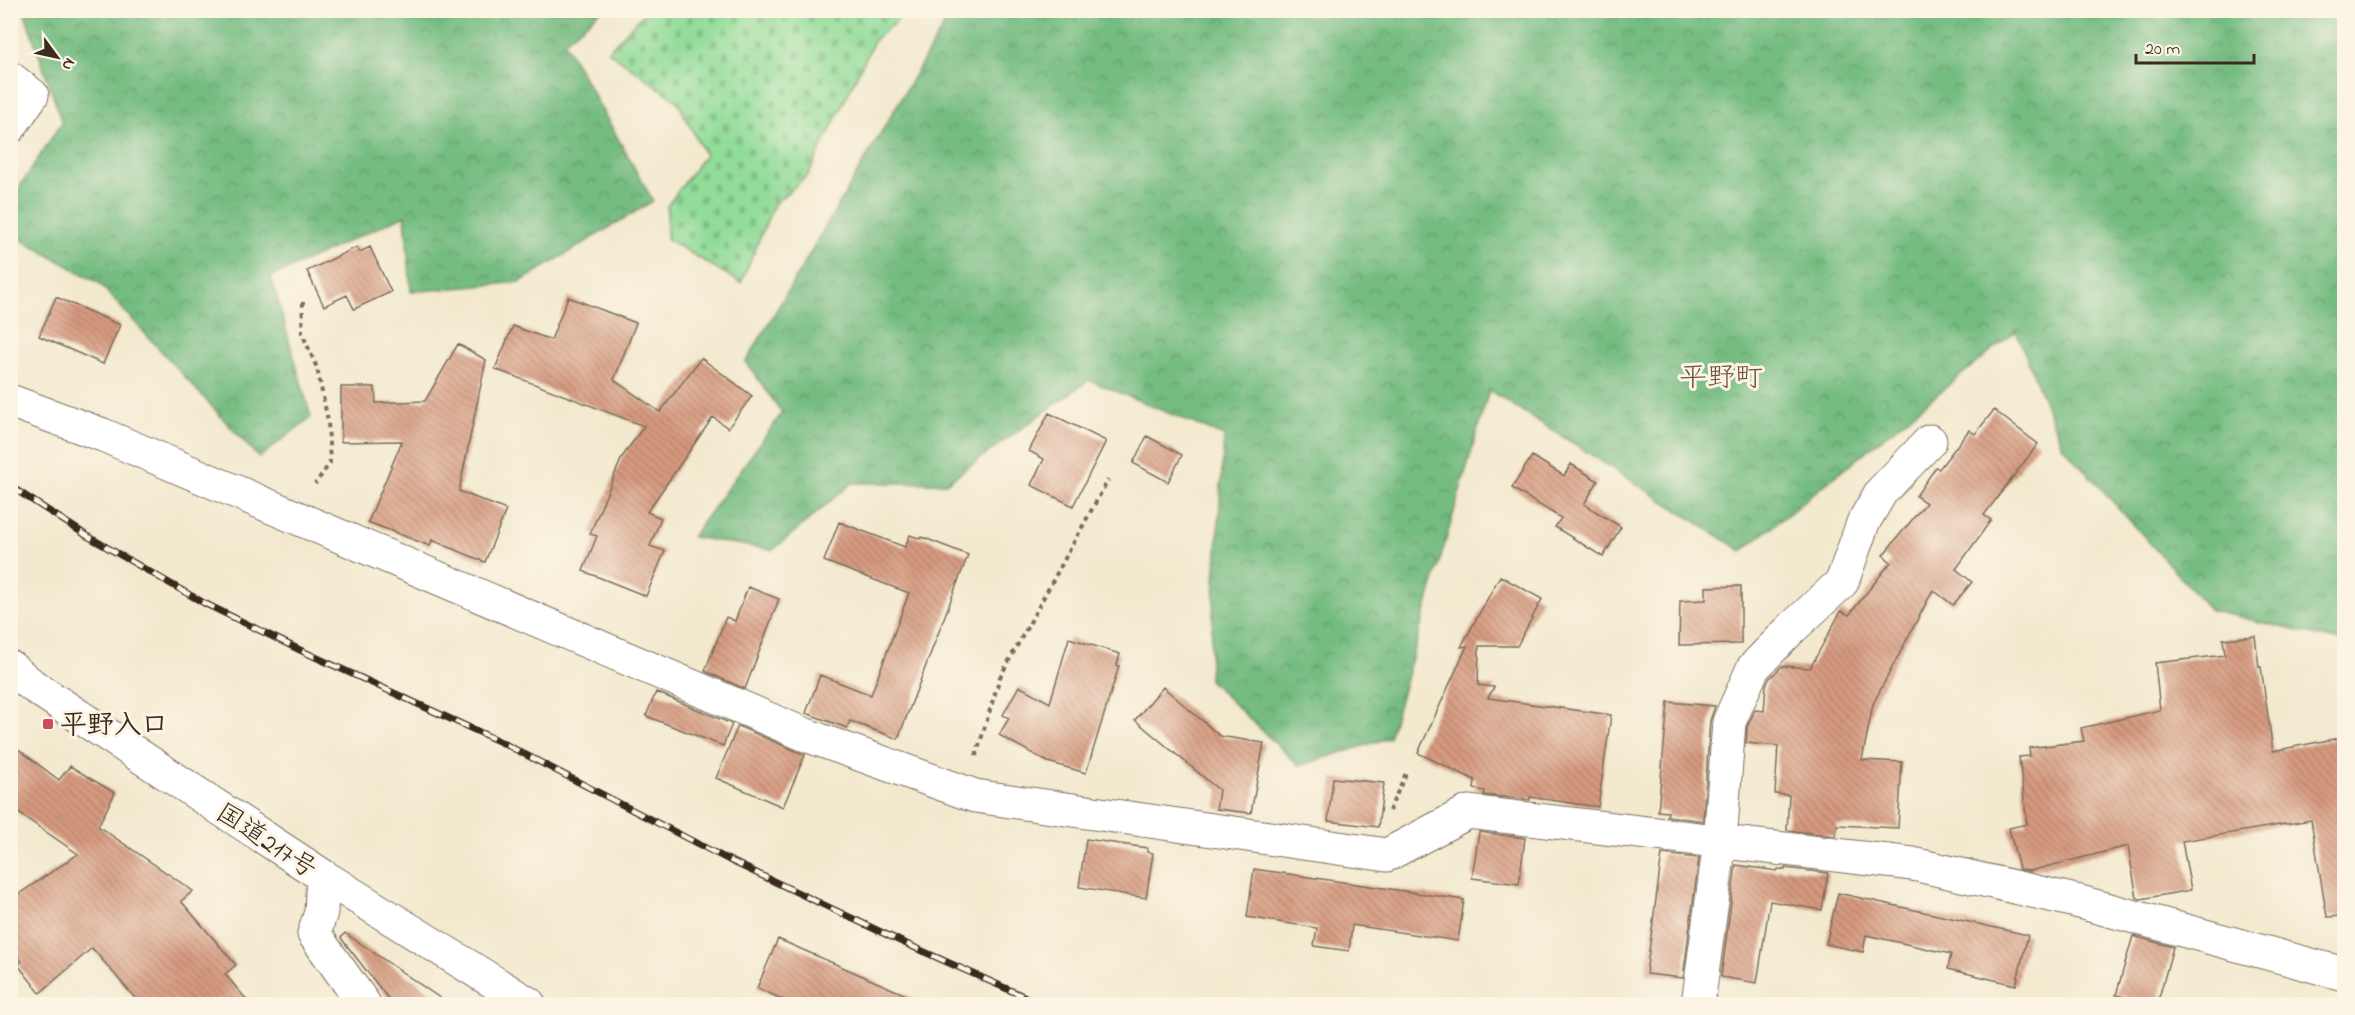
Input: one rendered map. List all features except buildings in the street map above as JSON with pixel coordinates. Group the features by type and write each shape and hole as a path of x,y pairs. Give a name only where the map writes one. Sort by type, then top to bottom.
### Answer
{"main road":[{"path":"10,78 32,95 10,127"},
{"path":"10,401 103,435 806,735 975,796 1387,855 1468,812 1913,864 2076,901 2344,974"},
{"path":"1698,1005 1720,842 1729,722 1753,668 1842,582 1863,523 1881,492 1930,441"},
{"name":"国道217号","path":"10,668 33,686 323,876 529,1005"},
{"path":"323,876 321,912 314,934 364,1005"}],"path":[{"path":"272,507 317,483 330,463 328,422 316,368 302,333 303,302"},
{"path":"975,796 976,751 999,677 1108,480"}],"green space":[{"path":"953,10 2344,11 2344,642 2210,610 2062,445 2016,331 1742,551 1489,390 1389,738 1299,766 1209,680 1224,436 1089,380 946,483 852,483 773,550 692,537 782,413 746,362"},
{"path":"24,11 601,11 564,42 653,201 520,282 411,292 405,215 271,277 311,417 259,458 99,283 11,234 11,200 62,122"},
{"path":"646,11 905,11 895,23 875,39 808,175 774,204 741,283 667,239 667,206 705,155 677,101 608,51"}],"railway":[{"path":"10,486 89,537 204,603 300,650 503,743 729,860 900,941 1041,1004"}],"place":[{"name":"平野入口","path":"48,724"}],"district":[{"name":"平野町","path":"1721,376"}]}
